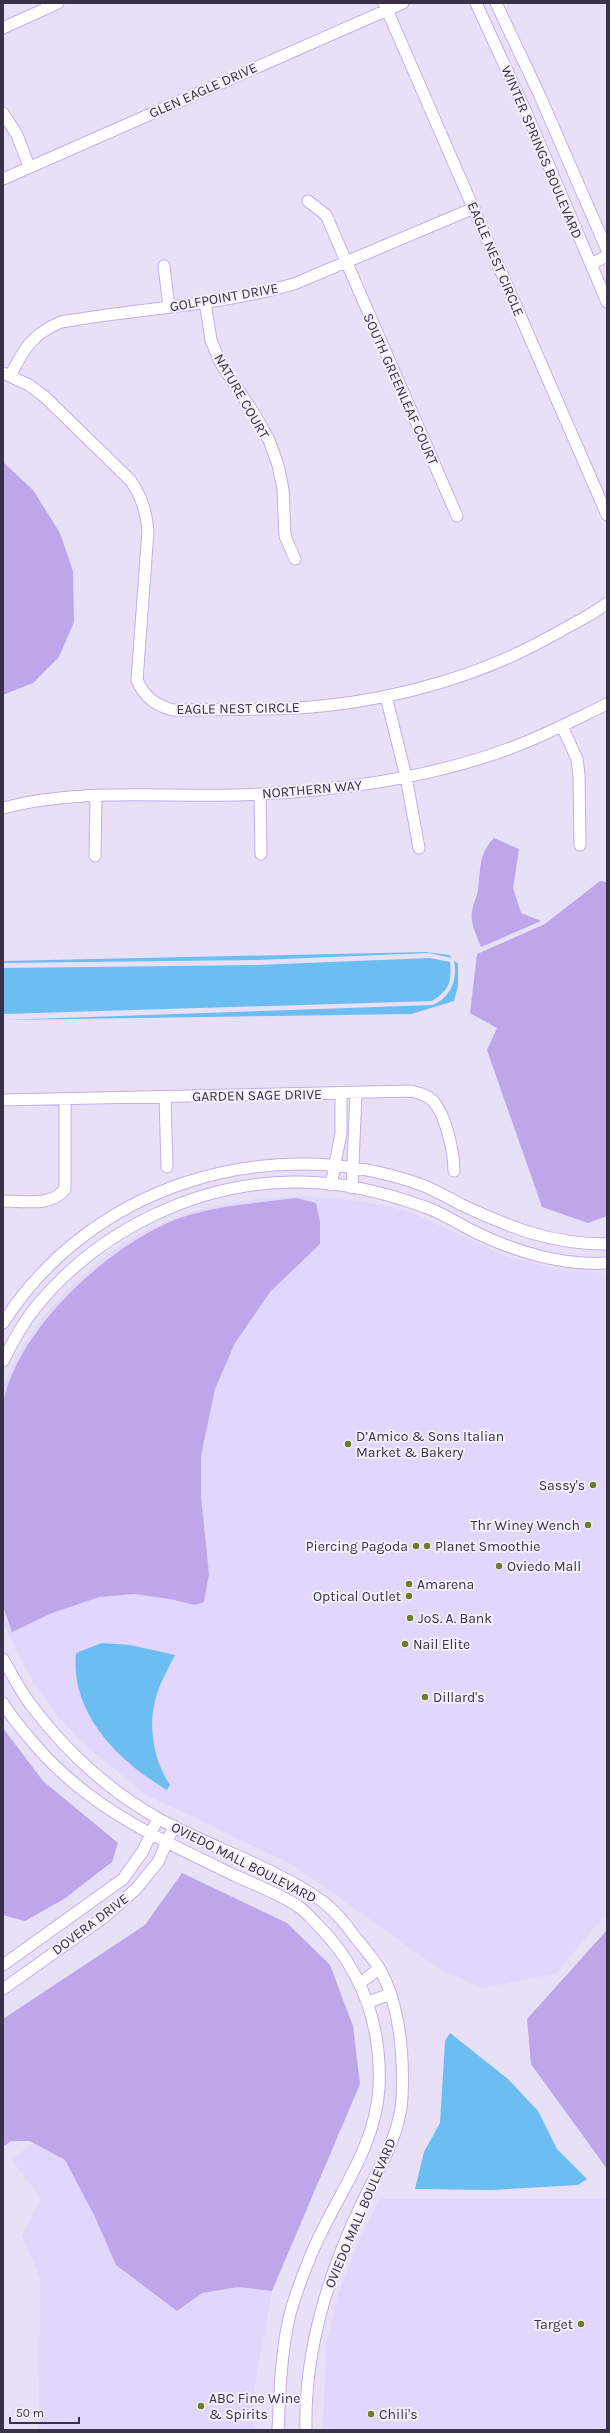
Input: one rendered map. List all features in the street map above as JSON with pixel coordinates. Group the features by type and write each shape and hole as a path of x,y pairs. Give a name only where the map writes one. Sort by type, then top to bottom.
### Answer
{"street":[{"path":"3,28 58,3"},
{"name":"GLEN EAGLE DRIVE","path":"3,179 386,6 403,3"},
{"name":"WINTER SPRINGS BOULEVARD","path":"476,3 526,112 607,302"},
{"name":"WINTER SPRINGS BOULEVARD","path":"496,3 540,96 607,250"},
{"name":"EAGLE NEST CIRCLE","path":"386,6 607,515"},
{"path":"3,113 17,135 29,166"},
{"name":"SOUTH GREENLEAF COURT","path":"308,201 326,215 457,516"},
{"name":"GOLFPOINT DRIVE","path":"7,374 32,339 45,329 72,320 205,302 280,288 474,208"},
{"path":"591,264 607,256"},
{"path":"164,266 170,307"},
{"name":"NATURE COURT","path":"205,302 211,340 220,362 255,415 269,440 278,465 283,489 286,536 295,559"},
{"name":"EAGLE NEST CIRCLE","path":"7,374 45,397 131,481 141,496 146,510 148,531 136,668 137,680 149,700 158,706 173,710 269,709 322,706 386,696 435,684 505,659 544,640 607,603"},
{"path":"386,696 406,777 419,848"},
{"name":"NORTHERN WAY","path":"3,808 26,802 96,795 260,794 368,784 461,764 508,749 562,726 607,704"},
{"path":"562,726 577,760 579,775 580,845"},
{"path":"260,794 261,854"},
{"path":"95,856 96,795"},
{"path":"352,1188 356,1092"},
{"name":"GARDEN SAGE DRIVE","path":"3,1100 411,1092 427,1096 435,1102 452,1142 454,1171"},
{"path":"331,1185 341,1133 341,1093"},
{"path":"165,1097 166,1167"},
{"path":"3,1201 51,1200 59,1197 65,1189 65,1099"},
{"path":"341,1133 355,1135"},
{"path":"3,1323 15,1305 41,1274 70,1247 103,1222 145,1199 179,1183 226,1171 293,1164 335,1165 352,1168 420,1185 502,1223 539,1237 607,1244"},
{"path":"3,1361 39,1303 64,1277 106,1243 151,1214 198,1197 253,1185 294,1182 331,1185 390,1195 428,1208 478,1234 514,1248 551,1258 607,1264"},
{"name":"OVIEDO MALL BOULEVARD","path":"3,1659 29,1703 58,1737 94,1773 158,1818 295,1885 323,1902 347,1925 379,1969 391,1994 400,2041 402,2100 384,2160 362,2202 344,2244 319,2314 305,2407 306,2430"},
{"name":"OVIEDO MALL BOULEVARD","path":"3,1703 9,1713 43,1755 89,1797 150,1835 299,1907 337,1944 361,1982 368,2002 378,2054 379,2089 374,2121 365,2150 327,2218 312,2253 290,2313 283,2351 278,2430"},
{"name":"DOVERA DRIVE","path":"3,1965 123,1879 143,1851 158,1818"},
{"name":"DOVERA DRIVE","path":"3,1989 103,1918 136,1889 158,1862 174,1826"},
{"path":"361,1982 379,1969"},
{"path":"368,2002 391,1994"}],"shaded area":[{"path":"3,462 33,490 60,533 73,571 74,622 59,657 33,683 3,695"},
{"path":"494,838 519,849 513,888 521,913 541,921 481,947 473,927 472,913 478,890 481,862 485,850"},
{"path":"600,881 607,882 607,1216 588,1223 542,1207 487,1050 497,1028 470,1013 477,954 545,924"},
{"name":"Oviedo Mall","path":"302,1196 359,1201 391,1207 415,1214 507,1257 558,1270 607,1273 607,1918 600,1920 557,1973 482,1988 441,1970 295,1866 145,1794 89,1748 62,1722 28,1674 3,1623 3,1385 18,1353 43,1318 67,1290 111,1252 138,1235 183,1214 219,1205 258,1199"},
{"path":"296,1198 316,1203 320,1222 320,1244 270,1292 235,1343 215,1389 201,1456 201,1497 209,1574 204,1602 195,1605 170,1599 134,1594 99,1597 52,1613 12,1632 3,1606 2,1419 3,1404 12,1375 27,1346 47,1318 72,1291 99,1266 128,1245 156,1229 183,1217 197,1213 240,1205"},
{"path":"3,1728 43,1781 118,1843 112,1862 64,1899 25,1921 3,1915"},
{"path":"182,1873 287,1923 330,1965 353,2026 360,2084 272,2291 238,2287 202,2293 177,2311 116,2265 94,2215 65,2160 30,2141 11,2141 3,2147 3,2019 145,1925"},
{"path":"607,1930 607,2169 531,2064 527,2019"},
{"path":"34,2143 65,2160 94,2215 116,2265 177,2311 202,2293 238,2287 272,2291 255,2386 255,2430 39,2430 40,2278 22,2236 41,2198 11,2159"},
{"path":"380,2199 607,2199 607,2430 323,2430 326,2344 337,2297 362,2234"}],"water":[{"path":"426,952 449,955 452,958 429,953 257,960 3,963 3,961"},
{"path":"430,958 450,962 450,980 448,985 438,997 432,1001 3,1014 3,968 257,965"},
{"path":"454,960 458,964 458,986 454,1001 411,1014 3,1020 433,1005 439,1002 452,987 455,974"},
{"path":"102,1643 130,1645 175,1655 159,1689 152,1717 153,1741 156,1753 159,1764 170,1785 167,1790 131,1765 115,1750 89,1715 81,1696 76,1675 76,1653"},
{"path":"450,2033 508,2079 538,2111 557,2149 587,2179 578,2185 491,2190 415,2189 424,2152 440,2123 445,2041"}],"place":[{"name":"D’Amico & Sons Italian Market & Bakery","path":"348,1444"},
{"name":"Sassy's","path":"593,1485"},
{"name":"Thr Winey Wench","path":"588,1525"},
{"name":"Piercing Pagoda","path":"416,1546"},
{"name":"Planet Smoothie","path":"427,1546"},
{"name":"Oviedo Mall","path":"499,1566"},
{"name":"Amarena","path":"409,1584"},
{"name":"Optical Outlet","path":"409,1596"},
{"name":"JoS. A. Bank","path":"410,1618"},
{"name":"Nail Elite","path":"405,1644"},
{"name":"Dillard's","path":"425,1697"},
{"name":"Target","path":"581,2324"},
{"name":"ABC Fine Wine & Spirits","path":"201,2406"},
{"name":"Chili's","path":"371,2414"}]}
